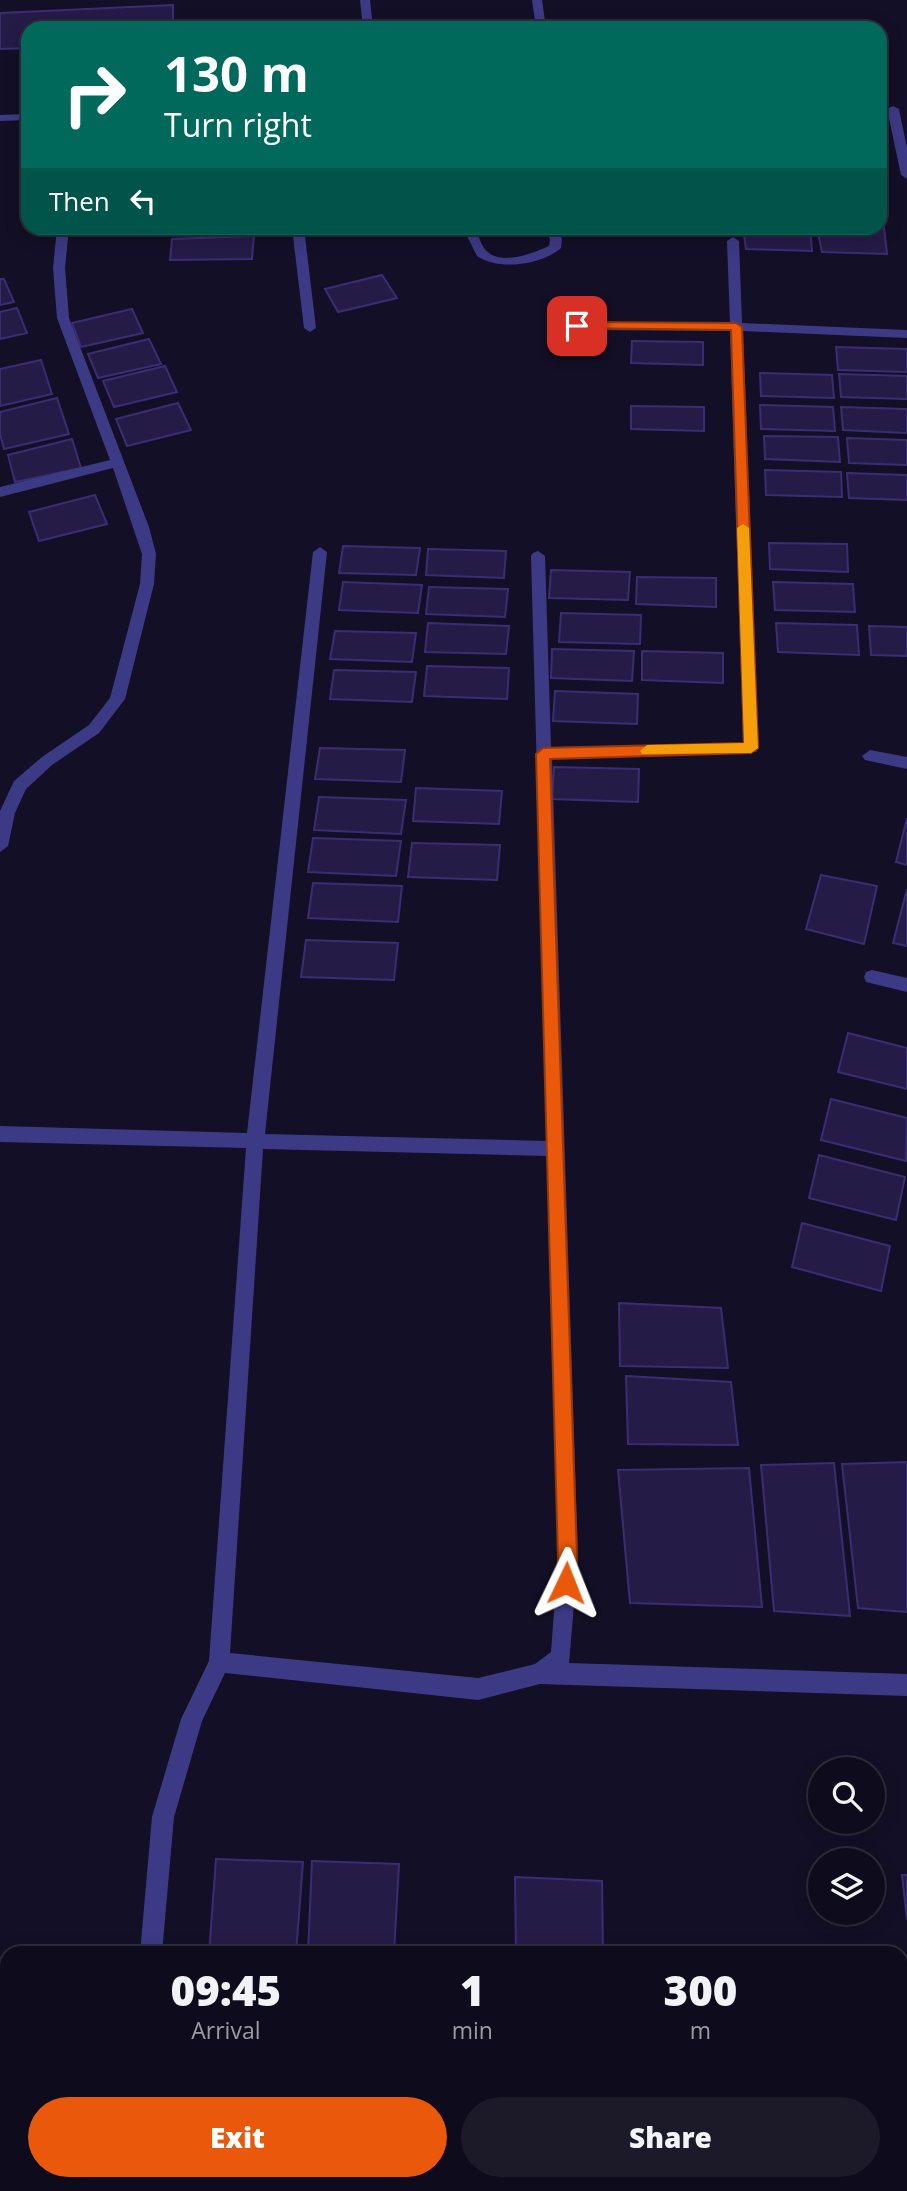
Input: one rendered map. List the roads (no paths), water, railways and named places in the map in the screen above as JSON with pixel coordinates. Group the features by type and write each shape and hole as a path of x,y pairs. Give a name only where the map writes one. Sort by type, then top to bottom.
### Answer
{"street":[{"path":"365,0 367,21"},
{"path":"537,0 540,21"},
{"path":"893,109 907,175"},
{"path":"0,118 21,117"},
{"path":"0,846 7,813 20,785 47,761 94,729 117,699 147,584 149,554 142,527 63,318 59,268 62,235"},
{"path":"299,235 310,328"},
{"path":"472,235 480,252 489,259 502,261 541,254 555,248 554,235"},
{"path":"543,754 751,748 733,241"},
{"path":"577,326 736,327 907,334"},
{"path":"0,473 3,492 117,463"},
{"path":"152,1946 163,1817 192,1719 219,1662 255,1141 320,552"},
{"path":"538,556 553,1149 568,1558 561,1657 540,1672"},
{"path":"870,756 907,763"},
{"path":"872,977 907,985"},
{"path":"0,1134 553,1149"},
{"path":"219,1662 478,1689 540,1672 907,1685"}]}
